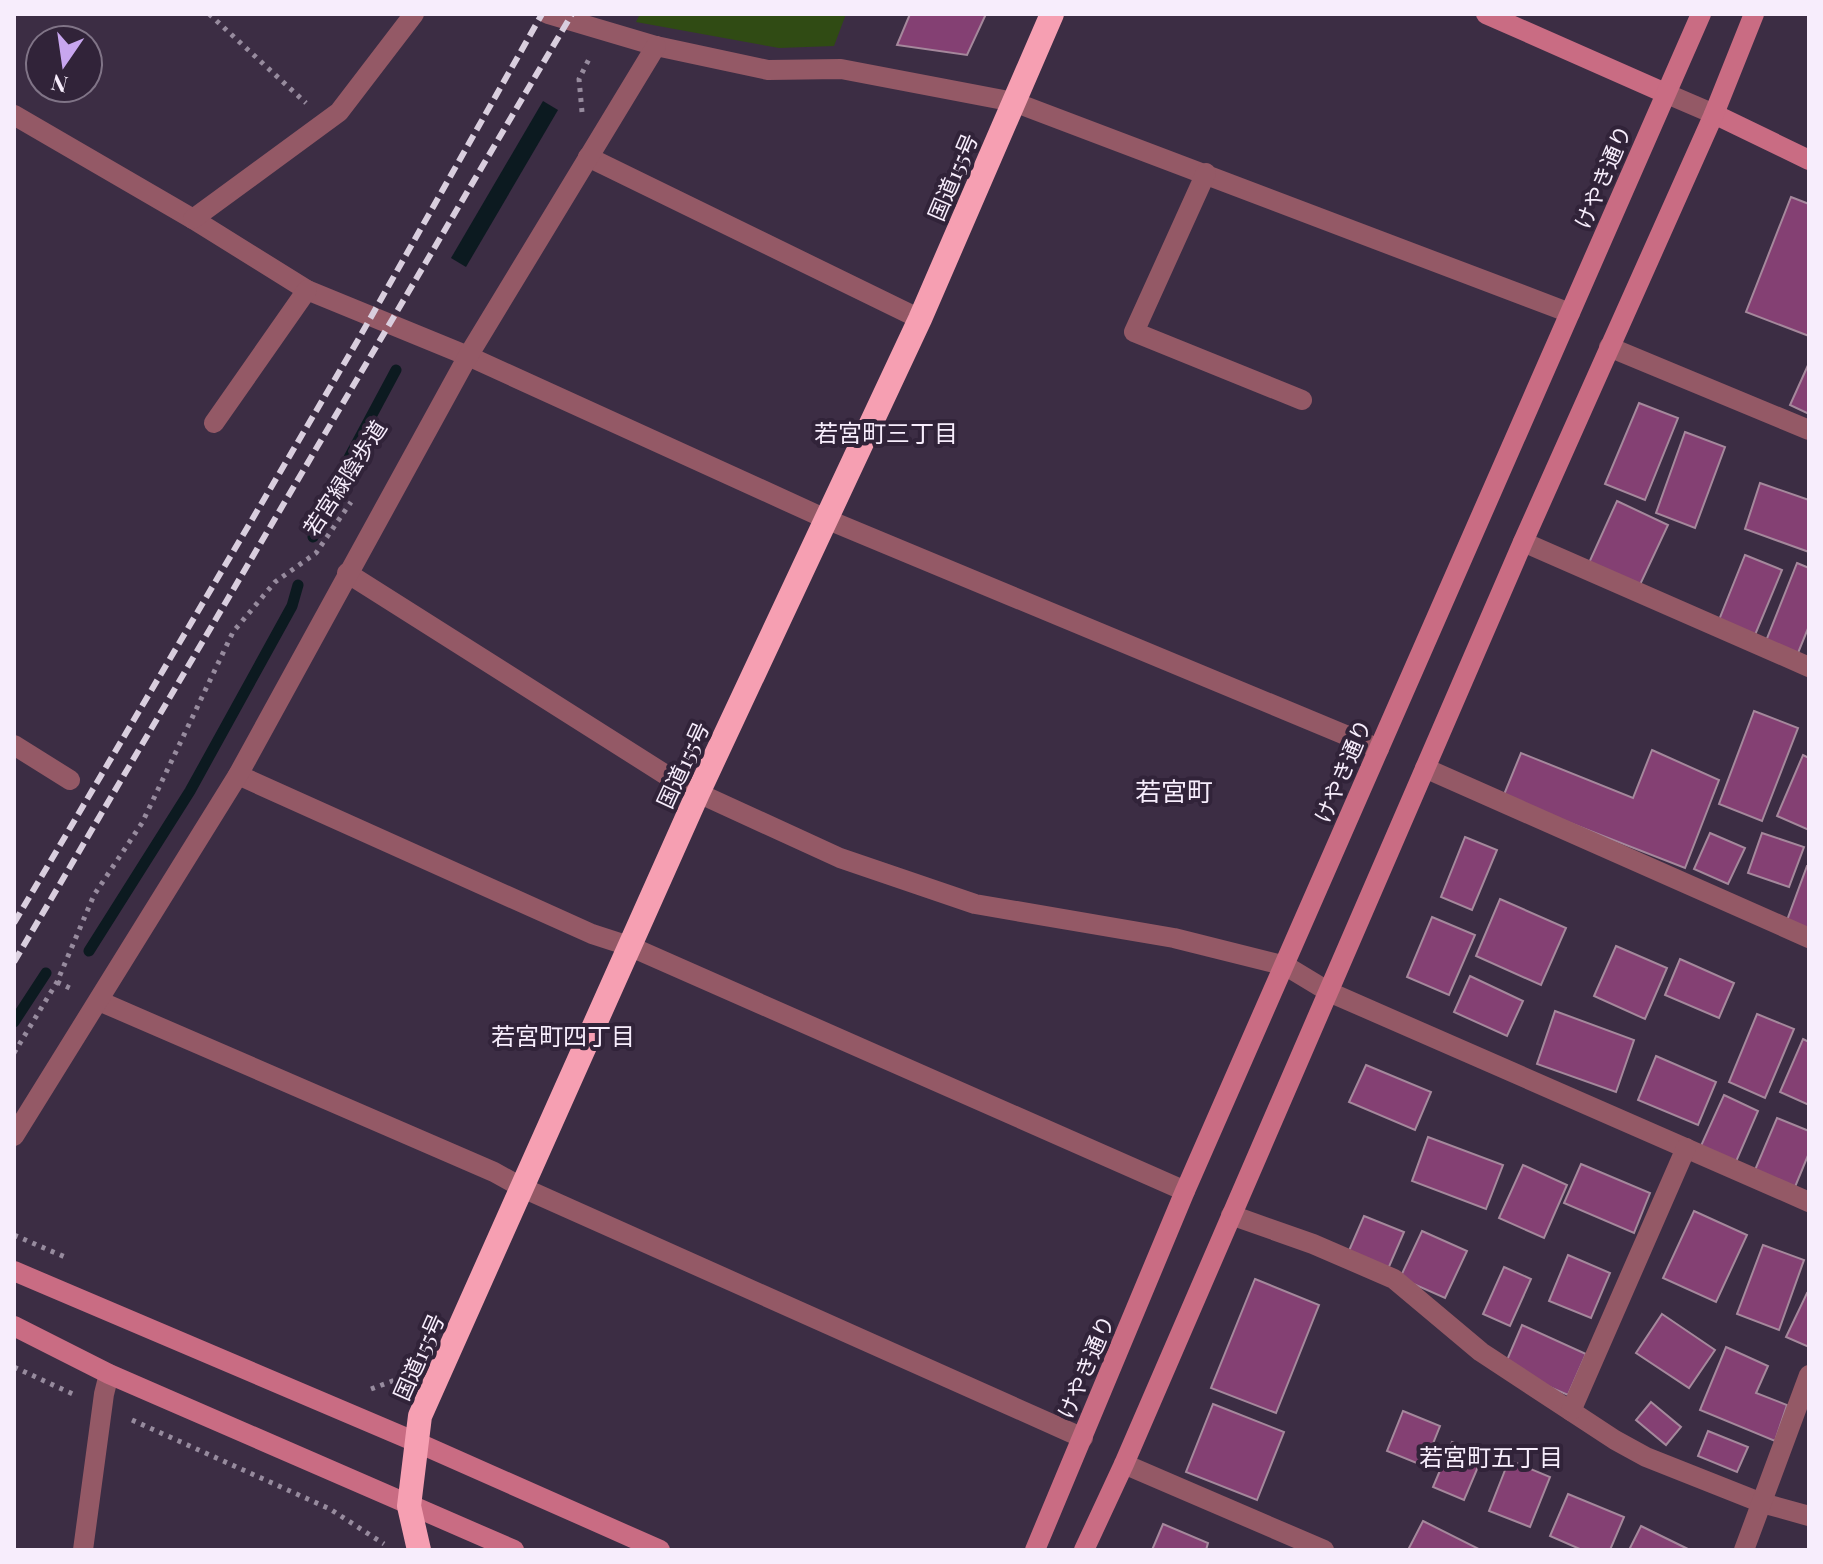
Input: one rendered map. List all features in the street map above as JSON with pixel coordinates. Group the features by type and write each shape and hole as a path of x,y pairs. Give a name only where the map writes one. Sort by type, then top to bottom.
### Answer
{"highway":[{"name":"国道155号","path":"419,1550 409,1506 420,1416 698,793 920,319 1052,14"}],"street":[{"path":"193,219 339,112 414,14"},
{"path":"548,14 656,46 768,70 841,69 1014,102 1570,313"},
{"path":"1486,14 1714,114 1809,160"},
{"name":"けやき通り","path":"1035,1550 1185,1191 1701,14"},
{"path":"1084,1550 1523,542 1714,114 1754,14"},
{"path":"14,1136 238,775 468,356 656,46"},
{"path":"14,115 193,219 307,290 468,356 826,519 1379,749"},
{"path":"588,157 920,319"},
{"path":"1206,173 1134,332 1302,400"},
{"path":"214,423 307,290"},
{"path":"1609,347 1809,430"},
{"path":"1523,542 1809,667"},
{"path":"347,573 685,787 840,858 975,904 1174,938 1286,966 1329,992 1809,1202"},
{"path":"14,745 70,780"},
{"path":"1425,768 1809,938"},
{"path":"238,775 578,928 629,946 1185,1191"},
{"path":"99,1001 494,1172 523,1188 1083,1438"},
{"path":"1571,1411 1686,1148"},
{"path":"1231,1215 1313,1244 1394,1279 1481,1352 1646,1457 1762,1503 1809,1516"},
{"path":"14,1271 416,1442 660,1550"},
{"path":"14,1326 109,1374 514,1550"},
{"path":"83,1550 109,1374"},
{"path":"1744,1550 1809,1375"},
{"path":"1124,1464 1324,1550"}],"path":[{"path":"209,14 326,122"},
{"path":"582,113 579,79 605,30"},
{"name":"若宮緑陰歩道","path":"14,1053 57,982 94,895 142,823 233,632 275,582 316,553 358,491"},
{"path":"14,1235 71,1260"},
{"path":"14,1367 330,1509 384,1544 385,1550"},
{"path":"358,1383 372,1389 406,1376"}],"green space":[{"path":"640,14 846,14 834,46 779,48 636,22"}],"shaded area":[{"path":"543,101 558,110 466,267 451,258"}],"building":[{"path":"910,14 986,14 967,55 897,45"},
{"path":"1791,197 1809,204 1809,336 1746,312"},
{"path":"1809,363 1809,414 1790,405"},
{"path":"1639,403 1678,418 1645,500 1605,484"},
{"path":"1685,432 1725,447 1695,528 1656,513"},
{"path":"1760,483 1809,500 1809,552 1745,529"},
{"path":"1617,501 1668,525 1638,589 1588,565"},
{"path":"1745,555 1782,570 1755,635 1719,620"},
{"path":"1797,563 1809,568 1809,626 1798,653 1766,641"},
{"path":"1754,711 1798,728 1762,821 1719,804"},
{"path":"1652,750 1719,780 1685,868 1503,797 1521,753 1633,798"},
{"path":"1803,755 1809,758 1809,830 1777,816"},
{"path":"1710,833 1745,848 1728,884 1694,869"},
{"path":"1762,833 1804,847 1789,887 1748,873"},
{"path":"1465,837 1497,850 1472,910 1441,897"},
{"path":"1809,866 1809,932 1786,923"},
{"path":"1500,899 1566,928 1541,985 1476,956"},
{"path":"1432,917 1475,935 1449,995 1407,977"},
{"path":"1616,946 1667,968 1645,1019 1594,996"},
{"path":"1680,959 1734,983 1719,1018 1665,995"},
{"path":"1470,976 1523,1001 1507,1036 1454,1012"},
{"path":"1555,1011 1634,1040 1616,1092 1537,1064"},
{"path":"1757,1014 1794,1029 1765,1098 1729,1082"},
{"path":"1803,1039 1809,1042 1809,1105 1780,1092"},
{"path":"1656,1056 1716,1082 1698,1125 1638,1100"},
{"path":"1366,1065 1431,1092 1415,1130 1349,1102"},
{"path":"1724,1095 1758,1111 1735,1164 1700,1148"},
{"path":"1777,1118 1809,1131 1809,1153 1795,1187 1755,1170"},
{"path":"1428,1137 1503,1165 1486,1209 1412,1181"},
{"path":"1581,1164 1650,1193 1634,1233 1564,1203"},
{"path":"1523,1165 1567,1185 1544,1238 1499,1218"},
{"path":"1694,1211 1747,1235 1716,1302 1663,1278"},
{"path":"1364,1216 1404,1232 1388,1269 1348,1253"},
{"path":"1422,1231 1467,1251 1445,1298 1400,1278"},
{"path":"1763,1245 1804,1260 1779,1330 1737,1314"},
{"path":"1568,1255 1610,1273 1591,1318 1549,1301"},
{"path":"1504,1267 1531,1279 1510,1326 1483,1314"},
{"path":"1255,1279 1319,1305 1276,1413 1211,1388"},
{"path":"1809,1294 1809,1347 1786,1337"},
{"path":"1662,1314 1715,1350 1689,1388 1636,1353"},
{"path":"1522,1325 1586,1354 1568,1395 1504,1367"},
{"path":"1726,1347 1768,1366 1756,1393 1787,1405 1775,1441 1700,1410"},
{"path":"1651,1402 1681,1427 1666,1445 1636,1420"},
{"path":"1213,1404 1284,1432 1257,1500 1186,1472"},
{"path":"1403,1411 1440,1426 1424,1466 1387,1451"},
{"path":"1708,1431 1748,1447 1737,1472 1698,1456"},
{"path":"1452,1442 1483,1455 1464,1500 1433,1487"},
{"path":"1509,1460 1550,1477 1530,1527 1489,1511"},
{"path":"1568,1494 1624,1517 1610,1550 1582,1550 1550,1536"},
{"path":"1423,1521 1479,1549 1479,1550 1408,1550"},
{"path":"1163,1524 1208,1543 1206,1550 1152,1550"},
{"path":"1641,1526 1690,1550 1629,1550"}],"waterway":[{"path":"313,537 322,508 396,370"},
{"path":"89,951 190,791 292,606 298,585"},
{"path":"14,1022 46,973"}],"railway":[{"path":"14,923 358,340 542,14"},
{"path":"14,962 572,14"}],"district":[{"name":"若宮町三丁目","path":"886,434"},
{"name":"若宮町","path":"1174,792"},
{"name":"若宮町四丁目","path":"563,1037"},
{"name":"若宮町五丁目","path":"1491,1458"}]}
